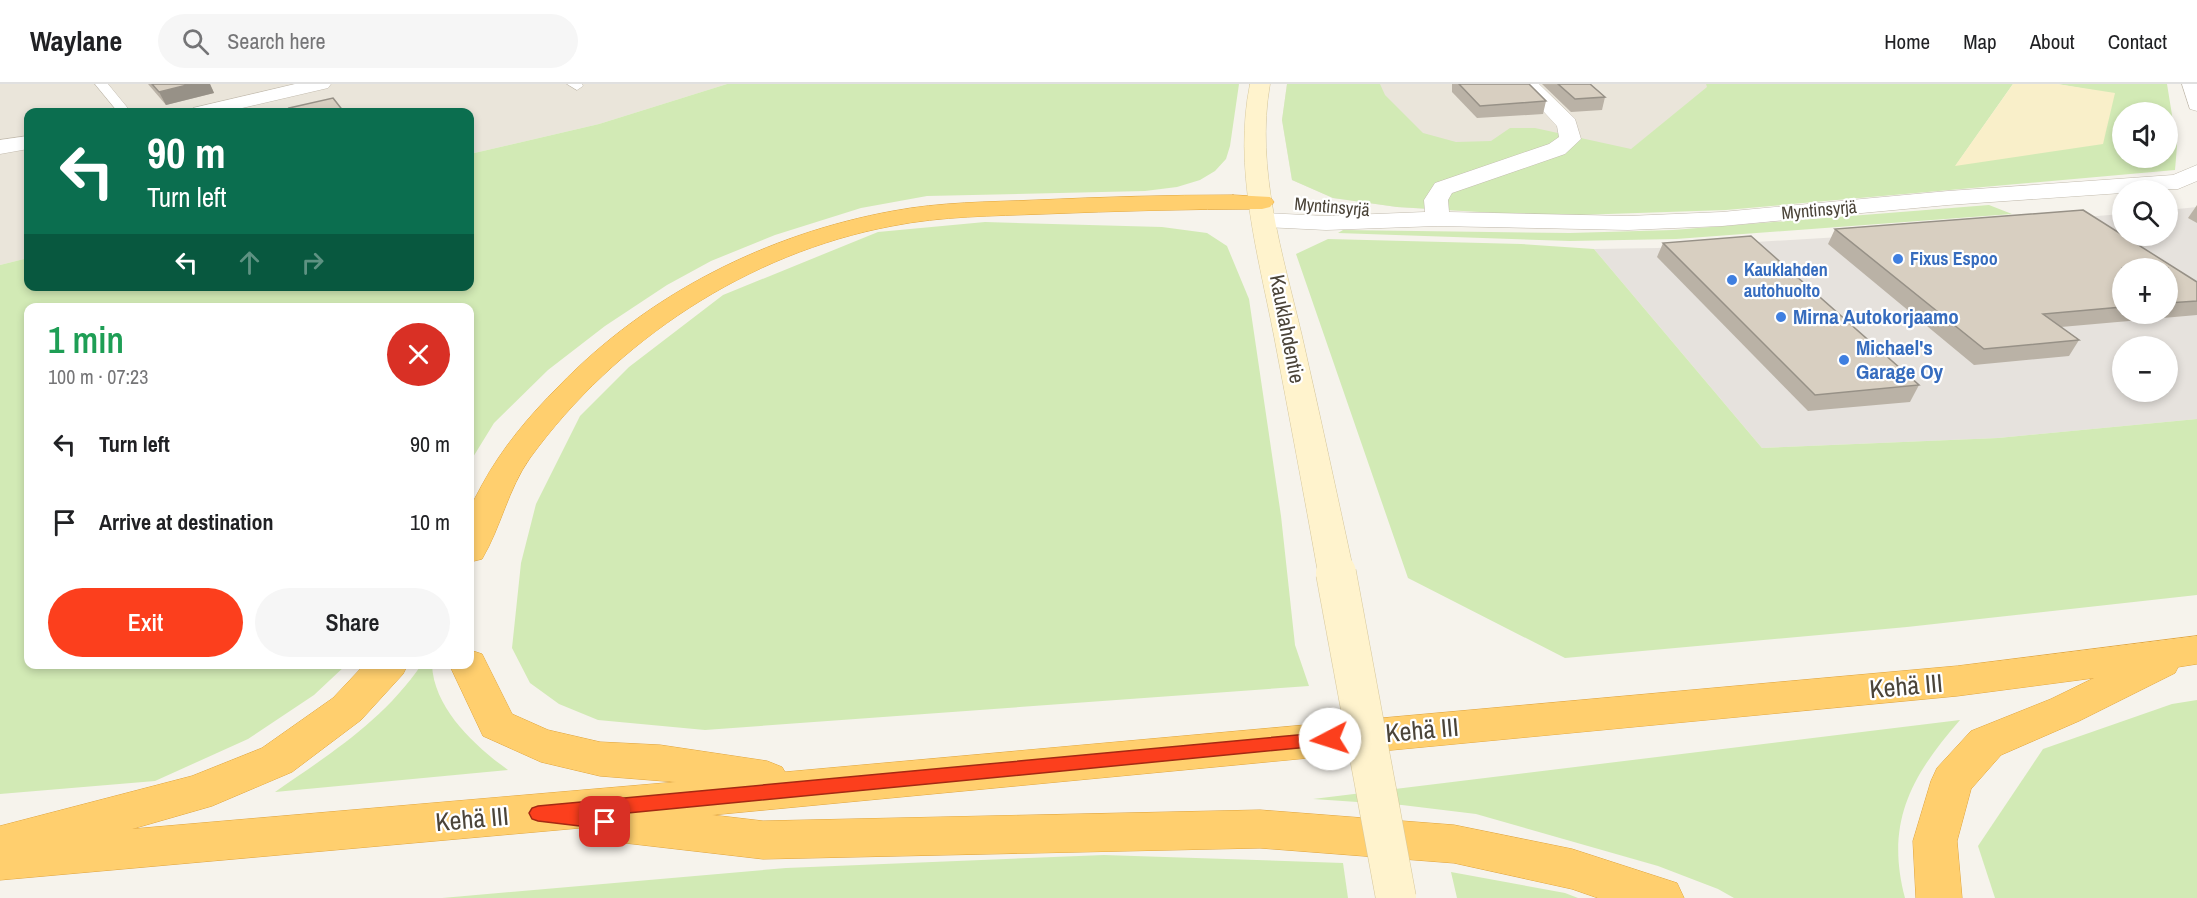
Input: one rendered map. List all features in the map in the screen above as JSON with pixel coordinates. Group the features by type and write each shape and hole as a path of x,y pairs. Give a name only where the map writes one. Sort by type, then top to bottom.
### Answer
{"highway":[{"path":"474,541 488,508 516,455 560,399 602,359 646,323 723,277 759,261 844,230 914,215 1002,208 1263,211"},
{"path":"1939,898 1935,841 1952,781 1986,743 2065,710 2190,650"},
{"name":"Kehä III","path":"0,860 538,813 1945,682 2190,650"},
{"path":"0,845 197,793 277,760 347,709 384,669"},
{"path":"470,669 497,725 541,745 600,759 660,762 810,786"},
{"path":"538,813 763,840 1260,829 1454,844 1572,869 1661,898"}],"street":[{"path":"217,108 321,84"},
{"name":"Kauklahdentie","path":"1260,84 1256,98 1256,151 1263,211 1336,573 1396,898"},
{"path":"1437,219 1436,200 1443,189 1557,149 1570,139 1567,124 1528,84"},
{"path":"2192,84 2197,105"},
{"path":"0,147 24,144"},
{"name":"Myntinsyrjä","path":"1263,211 1326,223 1437,219 1628,223 1722,219 1948,198 2178,182 2197,172"}],"lane":[{"path":"101,84 122,108"}],"shaded area":[{"path":"0,84 727,84 599,124 474,153 474,108 24,108 24,259 0,265"},
{"path":"1287,84 1706,84 1708,87 1549,216 1397,207 1333,198 1292,180 1282,120"},
{"path":"2197,207 2197,419 1998,438 1762,448 1594,249 1657,248 1840,237 2112,215 2112,246 2178,246 2178,209"}],"green space":[{"path":"727,84 1239,84 1226,159 1215,171 1200,180 1177,187 1145,191 927,196 861,208 775,235 711,261 667,285 605,326 548,370 494,423 474,456 474,303 24,303 24,669 342,669 314,695 248,739 155,781 0,794 0,265 24,259 24,291 474,291 474,153 599,124"},
{"path":"1287,84 1380,84 1385,95 1423,133 1456,142 1491,141 1510,128 1535,128 1631,149 1707,87 1706,84 2013,84 1956,165 2115,94 2057,84 2167,84 2170,102 2112,102 2112,168 2175,168 2175,170 1726,210 1549,216 1397,207 1333,198 1292,180 1282,120"},
{"path":"1989,205 2012,214 1676,239 1570,241 1338,233 1343,230 1570,233 1673,230"},
{"path":"985,222 1162,227 1207,233 1227,246 1249,299 1281,516 1295,645 1309,686 705,730 598,720 559,704 530,683 512,648 521,563 536,504 580,416 629,367 723,295 878,232"},
{"path":"1328,239 1521,244 1594,249 1762,448 1998,438 2197,419 2197,595 1907,627 1565,658 1408,578 1296,254"},
{"path":"418,669 432,669 440,697 458,725 482,750 508,770 275,792 336,750 373,720"},
{"path":"2197,700 2197,898 1995,898 1978,846 2043,749 2172,704"},
{"path":"1960,720 1928,761 1907,802 1898,846 1905,898 1734,898 1718,889 1658,866 1476,814 1402,805 1313,799"},
{"path":"1104,855 1343,863 1348,898 442,898 786,868"},
{"path":"1451,872 1565,893 1578,898 1457,898"}],"sand":[{"path":"2013,84 2057,84 2115,93 2103,144 1955,166"}],"building":[{"path":"152,84 191,84 159,92"},
{"path":"1459,84 1529,84 1546,101 1480,106"},
{"path":"1558,84 1590,84 1605,97 1575,99"},
{"path":"333,98 341,108 289,108"},
{"path":"2083,210 2112,228 2112,246 2140,246 2159,258 2112,258 2112,308 2043,314 2079,340 1984,349 1835,229"},
{"path":"1751,236 1919,385 1815,395 1663,243"},
{"path":"2178,270 2197,282 2197,301 2178,302"}],"place":[{"name":"Fixus Espoo","path":"1898,259"},
{"name":"Kauklahden autohuolto","path":"1732,280"},
{"name":"Mirna Autokorjaamo","path":"1781,317"},
{"name":"Michael's Garage Oy","path":"1844,360"}],"route":[{"path":"605,822 538,813 1330,739"}]}
